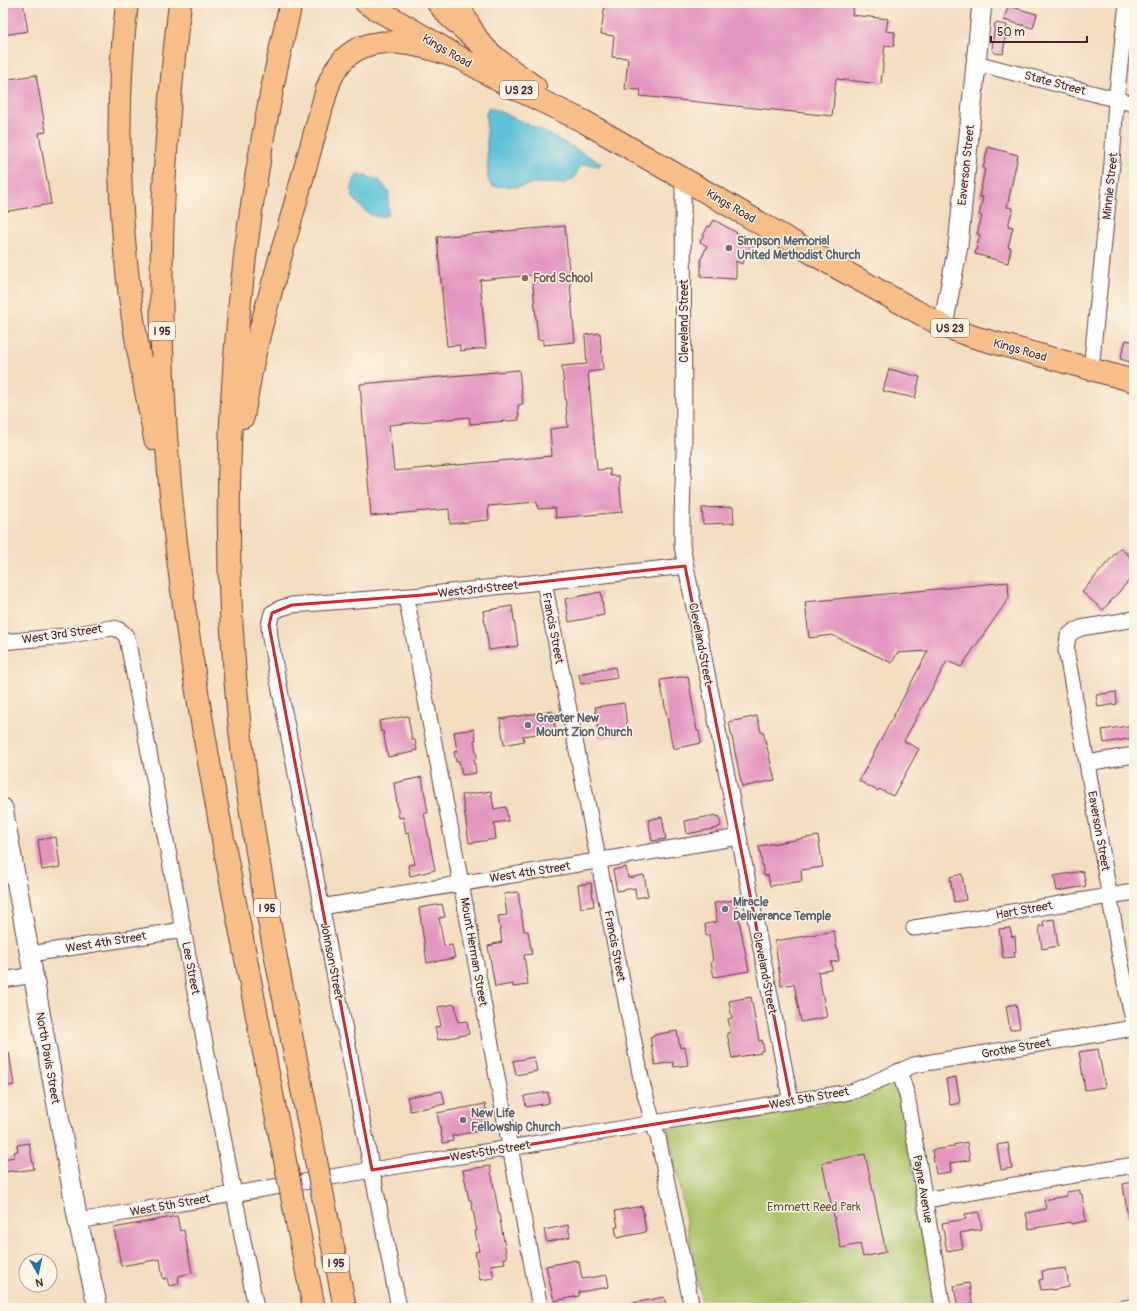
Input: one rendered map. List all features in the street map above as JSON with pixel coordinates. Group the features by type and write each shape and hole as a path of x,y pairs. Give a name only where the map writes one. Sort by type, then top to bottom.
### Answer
{"main road":[{"path":"127,3 122,55 119,113 123,238 136,336 178,564"},
{"name":"I 95","path":"180,3 166,144 161,284 163,377 168,458 178,564 206,748 314,1308"},
{"path":"269,105 277,3"},
{"name":"I 95","path":"291,3 269,105 254,196 242,289 234,381 229,499 230,592 237,700 246,777 260,869 345,1308"},
{"name":"Kings Road","path":"366,3 456,57 500,81 583,121 845,272 943,326 974,337 1134,381"},
{"path":"438,3 483,46"},
{"name":"US 23","path":"458,3 470,27 483,46 500,62 583,121"},
{"path":"229,499 258,339 331,77 343,59 354,51 368,45 382,42 403,42 433,49 456,57"}],"street":[{"name":"Eaverson Street","path":"943,326 958,246 982,3"},
{"name":"Minnie Street","path":"1091,369 1112,163 1116,100 1127,3"},
{"name":"State Street","path":"976,62 1134,104"},
{"name":"Cleveland Street","path":"683,179 684,451 682,546 791,1102"},
{"name":"West 3rd Street","path":"272,613 281,608 292,606 406,597 686,566"},
{"name":"Francis Street","path":"544,582 642,1083 658,1137 692,1308"},
{"name":"Mount Herman Street","path":"406,597 540,1308"},
{"name":"Johnson Street","path":"272,613 269,626 270,638 399,1308"},
{"name":"Eaverson Street","path":"1134,619 1081,628 1074,631 1068,636 1066,650 1121,964 1134,1026"},
{"name":"West 3rd Street","path":"3,642 72,635 111,628 121,630"},
{"name":"Lee Street","path":"121,630 126,635 127,640 256,1308"},
{"path":"1087,763 1134,755"},
{"name":"North Davis Street","path":"3,808 78,1221 98,1308"},
{"name":"West 4th Street","path":"321,907 739,837"},
{"name":"Hart Street","path":"914,928 1134,892"},
{"name":"West 4th Street","path":"30,954 183,930"},
{"path":"3,980 33,975"},
{"name":"Grothe Street","path":"899,1071 914,1065 1134,1026"},
{"name":"West 5th Street","path":"78,1221 372,1170 854,1091 899,1071"},
{"name":"Payne Avenue","path":"899,1071 907,1095 943,1308"},
{"path":"925,1200 1134,1165"},
{"path":"1124,1308 1134,1306"}],"highlighted area":[{"path":"685,566 791,1102 372,1170 269,625 272,613 292,605 423,595"}],"green space":[{"name":"Emmett Reed Park","path":"898,1081 935,1308 703,1308 668,1128 840,1101"}],"water":[{"path":"492,108 547,133 601,163 599,166 585,164 580,166 574,178 564,184 539,183 516,187 493,186 490,184 488,179 486,114 488,109"},
{"path":"358,174 379,180 389,192 388,215 379,217 372,215 364,210 353,198 352,187"}],"building":[{"path":"3,3 23,3 28,31 3,35"},
{"path":"605,3 854,3 852,15 888,19 886,31 895,32 894,46 885,45 881,84 836,79 832,116 640,96 641,90 625,89 628,58 612,57 614,36 601,34"},
{"path":"1008,6 1037,14 1033,28 1004,20"},
{"path":"995,23 1007,25 1003,54 995,53 992,49"},
{"path":"36,75 46,132 39,133 51,204 3,212 3,80"},
{"path":"988,147 1018,155 1007,207 1013,208 1008,226 1013,227 1008,247 1011,248 1008,263 975,254 980,235 977,234 982,216 979,215 983,197 979,197"},
{"name":"Simpson Memorial United Methodist Church","path":"714,220 755,243 742,264 736,261 736,279 701,277 701,259 707,246 700,242 708,226 710,227"},
{"path":"565,226 575,342 543,345 543,339 538,340 532,275 480,280 486,348 460,351 460,345 447,346 437,237"},
{"path":"600,333 603,370 588,372 597,470 610,469 610,476 619,476 622,512 556,518 555,508 538,509 537,502 488,506 489,520 450,524 449,509 371,516 360,384 519,370 523,404 518,405 519,420 470,424 469,417 389,425 394,471 552,456 550,429 568,427 562,366 587,364 585,335"},
{"path":"1126,340 1134,342 1134,363 1120,359"},
{"path":"889,369 920,377 915,398 883,391"},
{"path":"733,507 734,523 703,524 702,508"},
{"path":"1120,548 1134,560 1134,575 1103,610 1082,592"},
{"path":"1008,582 1009,598 961,667 947,661 904,741 919,749 893,796 879,789 878,791 859,781 928,651 897,653 892,663 832,635 809,638 805,602"},
{"path":"601,592 604,615 569,622 565,599"},
{"path":"512,606 518,646 489,650 483,611"},
{"path":"615,667 617,678 581,684 579,674"},
{"path":"688,676 697,731 699,731 701,743 673,749 660,680"},
{"path":"1116,692 1117,704 1098,707 1096,695"},
{"path":"624,703 628,734 599,739 595,707"},
{"name":"Greater New Mount Zion Church","path":"552,711 556,731 523,736 524,741 504,745 500,719"},
{"path":"408,716 412,740 415,740 417,750 413,751 414,752 388,757 383,731 381,732 379,721"},
{"path":"757,716 761,732 763,731 775,780 742,787 729,722"},
{"path":"1134,725 1134,738 1104,743 1102,730"},
{"path":"474,729 477,758 474,759 476,773 462,775 459,761 456,762 454,752 457,751 454,732"},
{"path":"422,777 428,813 424,813 435,870 410,876 408,865 415,864 409,832 406,833 403,817 399,818 394,783"},
{"path":"491,791 494,809 506,807 508,821 494,823 496,839 469,843 462,795"},
{"path":"716,815 716,817 719,816 721,826 718,828 687,834 685,821"},
{"path":"662,817 666,839 652,841 648,820"},
{"path":"818,836 823,867 801,870 802,881 770,886 768,875 764,876 759,846"},
{"path":"56,837 60,867 42,870 38,840"},
{"path":"626,867 628,878 644,875 648,896 636,898 635,888 617,891 613,870"},
{"path":"1083,871 1086,886 1057,891 1054,876"},
{"path":"962,874 966,900 954,902 950,877"},
{"path":"591,883 594,906 581,908 578,885"},
{"path":"518,892 524,931 528,931 532,954 524,955 528,985 513,987 513,984 495,987 488,946 502,942 498,916 507,915 504,894"},
{"path":"735,900 749,971 714,977 711,962 713,962 709,935 706,936 705,924 717,922 714,903"},
{"path":"442,904 445,917 439,918 444,946 452,945 455,958 427,963 419,908"},
{"path":"1054,919 1058,946 1042,949 1039,926 1044,926 1043,921"},
{"path":"1010,928 1012,937 1015,936 1015,957 1003,958 999,929"},
{"path":"834,931 839,961 831,962 832,970 818,972 827,1017 801,1022 794,984 781,986 775,941"},
{"path":"751,997 759,1041 762,1040 764,1050 760,1051 761,1053 732,1058 727,1033 731,1032 728,1019 732,1018 729,1001"},
{"path":"455,1004 458,1022 467,1021 469,1034 438,1040 435,1027 441,1026 438,1007"},
{"path":"1016,1004 1020,1028 1010,1030 1006,1006"},
{"path":"677,1031 680,1048 685,1047 688,1065 674,1067 673,1062 655,1065 650,1037 653,1035"},
{"path":"1098,1049 1105,1087 1085,1090 1079,1052"},
{"path":"9,1052 14,1085 3,1087 3,1053"},
{"path":"534,1057 537,1071 516,1075 513,1061"},
{"path":"956,1077 960,1103 950,1105 946,1079"},
{"path":"442,1091 445,1104 410,1111 407,1097"},
{"path":"548,1092 549,1103 526,1107 524,1096"},
{"name":"New Life Fellowship Church","path":"485,1104 490,1129 452,1136 453,1141 443,1143 437,1113"},
{"path":"967,1142 970,1160 950,1163 951,1172 936,1174 932,1150 954,1147 953,1145"},
{"path":"29,1143 34,1169 3,1172 3,1159 15,1157 14,1152 18,1151 17,1145"},
{"path":"1008,1143 1012,1168 1001,1170 997,1145"},
{"path":"865,1154 886,1252 863,1257 860,1244 841,1248 822,1163"},
{"path":"490,1166 507,1258 504,1258 505,1263 491,1265 494,1278 480,1280 475,1252 479,1251 475,1231 477,1231 463,1170"},
{"path":"1134,1182 1134,1218 1128,1218 1123,1184"},
{"path":"1080,1190 1080,1194 1082,1194 1086,1221 1071,1224 1070,1222 1029,1229 1026,1213 1046,1209 1044,1200 1066,1196 1066,1192"},
{"path":"642,1206 646,1232 617,1238 615,1227 618,1227 615,1211"},
{"path":"979,1212 982,1229 960,1233 963,1248 947,1251 942,1223 966,1219 965,1214"},
{"path":"177,1216 180,1231 184,1230 192,1273 178,1276 179,1284 169,1286 167,1278 163,1279 160,1259 121,1266 114,1228"},
{"path":"568,1225 570,1237 547,1242 544,1230"},
{"path":"576,1260 576,1262 579,1261 582,1279 607,1275 609,1287 579,1292 579,1296 554,1301 546,1266"},
{"path":"1066,1268 1069,1287 1041,1290 1039,1280 1043,1279 1042,1271"},
{"path":"969,1283 973,1308 958,1308 954,1286"},
{"path":"664,1297 667,1308 635,1308 634,1303"}],"place":[{"name":"Simpson Memorial United Methodist Church","path":"729,248"},
{"name":"Ford School","path":"525,278"},
{"name":"Greater New Mount Zion Church","path":"528,725"},
{"name":"Miracle Deliverance Temple","path":"725,909"},
{"name":"New Life Fellowship Church","path":"463,1120"}]}
